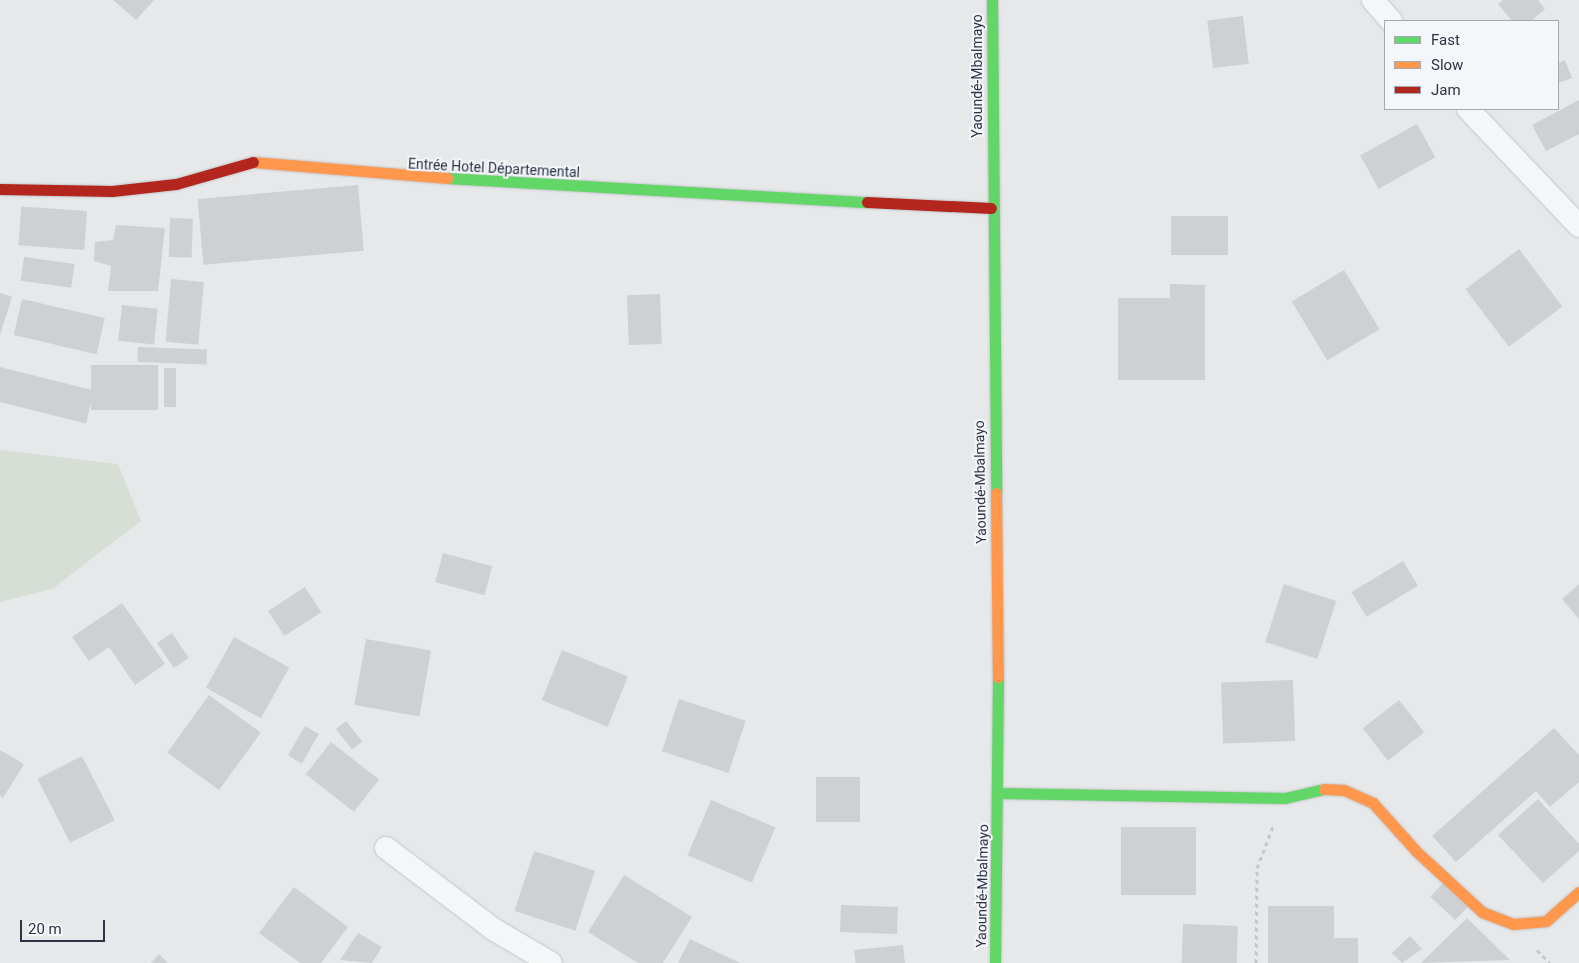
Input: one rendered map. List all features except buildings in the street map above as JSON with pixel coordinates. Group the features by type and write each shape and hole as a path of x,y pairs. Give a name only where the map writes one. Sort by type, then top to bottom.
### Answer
{"main road":[{"name":"Yaoundé-Mbalmayo","path":"992,0 991,208 999,793 995,963"},
{"name":"Entrée Hotel Départemental","path":"0,189 112,191 176,184 250,162 526,186 991,208"},
{"path":"999,793 1285,798 1310,789 1344,790 1373,803 1416,851 1482,912 1513,924 1546,921 1579,892"}],"street":[{"path":"1373,0 1390,20"},
{"path":"1469,110 1579,226"},
{"path":"386,848 493,929 551,963"}],"path":[{"path":"1256,963 1257,868 1285,798"}],"shaded area":[{"path":"0,450 118,464 141,521 52,589 0,602"}],"traffic: fast":[{"path":"992,0 996,493"},
{"path":"447,178 867,202"},
{"path":"995,963 998,677"},
{"path":"999,793 1285,798 1324,789"}],"traffic: slow":[{"path":"253,162 447,178"},
{"path":"996,493 998,677"},
{"path":"1324,789 1344,790 1373,803 1416,851 1482,912 1513,924 1546,921 1579,892"}],"traffic: jam":[{"path":"0,189 112,191 176,184 253,162"},
{"path":"867,202 991,208"}]}
